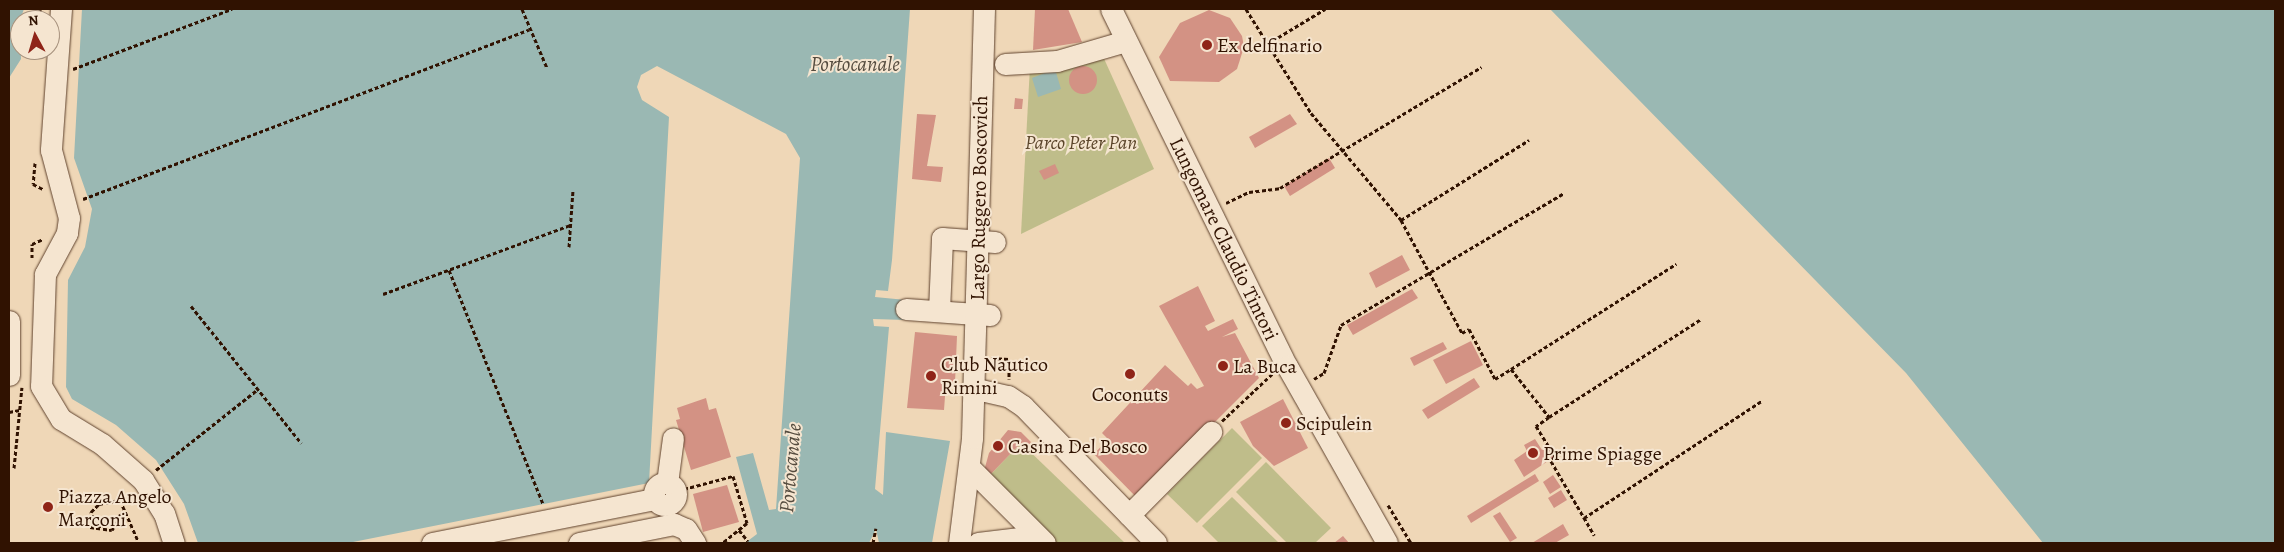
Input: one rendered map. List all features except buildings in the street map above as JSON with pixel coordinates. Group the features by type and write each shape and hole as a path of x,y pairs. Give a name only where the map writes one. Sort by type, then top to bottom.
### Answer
{"street":[{"path":"61,9 51,150 68,204 67,233 45,274 41,386 60,419 102,444 143,480 164,513 174,543"},
{"name":"Largo Ruggero Boscovich","path":"959,543 970,468 972,388 984,314 984,9"},
{"name":"Lungomare Claudio Tintori","path":"1112,9 1126,41 1287,366 1387,543"},
{"path":"1006,64 1057,61 1126,41"},
{"path":"939,311 942,238 985,242"},
{"path":"906,309 984,314"},
{"path":"9,321 9,375"},
{"path":"972,388 1008,396 1023,406 1156,543"},
{"path":"1129,515 1211,432"},
{"path":"673,438 664,503 686,528 695,543"},
{"path":"970,468 1041,540"},
{"path":"432,543 549,520 664,503"},
{"path":"579,543 664,503"},
{"path":"978,543 1041,540"}],"path":[{"path":"56,76 232,9"},
{"path":"522,9 529,30 547,68"},
{"path":"1246,9 1311,113 1401,220 1462,333 1468,329 1495,379 1676,264"},
{"path":"1268,44 1325,9"},
{"path":"68,204 529,30"},
{"path":"1210,212 1248,192 1280,188 1344,152 1482,68"},
{"path":"1401,220 1529,140"},
{"path":"35,159 33,184 49,192"},
{"path":"569,247 573,190"},
{"path":"1315,378 1324,373 1341,325 1431,275 1564,193"},
{"path":"383,294 571,225"},
{"path":"31,268 32,244 48,236"},
{"path":"449,270 549,520"},
{"path":"191,306 301,443"},
{"path":"1594,535 1536,426 1701,319"},
{"path":"1211,432 1267,377 1287,366"},
{"path":"1511,369 1549,417"},
{"path":"143,480 258,390"},
{"path":"1584,518 1763,400"},
{"path":"9,412 20,410"},
{"path":"90,527 112,530 122,514 100,526 91,512 99,504 120,500 139,543"},
{"path":"722,543 747,524"},
{"path":"873,543 876,528"},
{"path":"739,530 748,541"}],"green space":[{"name":"Parco Peter Pan","path":"1101,52 1154,169 1021,234 1030,66"},
{"path":"1232,428 1262,458 1197,523 1167,494"},
{"path":"1021,443 1125,543 1057,543 988,477"},
{"path":"1266,462 1331,528 1315,543 1287,543 1236,492"},
{"path":"1232,497 1279,543 1219,543 1202,526"}],"water":[{"path":"9,9 24,9 10,10 10,60 20,60 9,78"},
{"name":"Portocanale","path":"82,9 910,9 892,260 888,291 876,290 875,297 906,300 905,320 873,319 874,326 889,327 875,489 883,495 886,432 950,441 932,543 879,543 876,529 869,543 745,543 757,534 736,457 753,453 769,510 776,509 800,158 786,134 657,66 641,75 637,87 642,100 669,117 649,483 348,543 198,543 184,504 156,460 116,425 72,399 66,387 68,280 85,247 92,209 74,158"},
{"path":"1550,9 2275,9 2275,543 2043,543 1906,373"},
{"path":"1055,69 1061,89 1038,97 1032,78"}],"place":[{"name":"Ex delfinario","path":"1207,45"},
{"name":"La Buca","path":"1223,366"},
{"name":"Coconuts","path":"1130,374"},
{"name":"Club Nautico Rimini","path":"931,376"},
{"name":"Scipulein","path":"1286,423"},
{"name":"Casina Del Bosco","path":"998,446"},
{"name":"Prime Spiagge","path":"1533,453"},
{"name":"Piazza Angelo Marconi","path":"48,507"}]}
